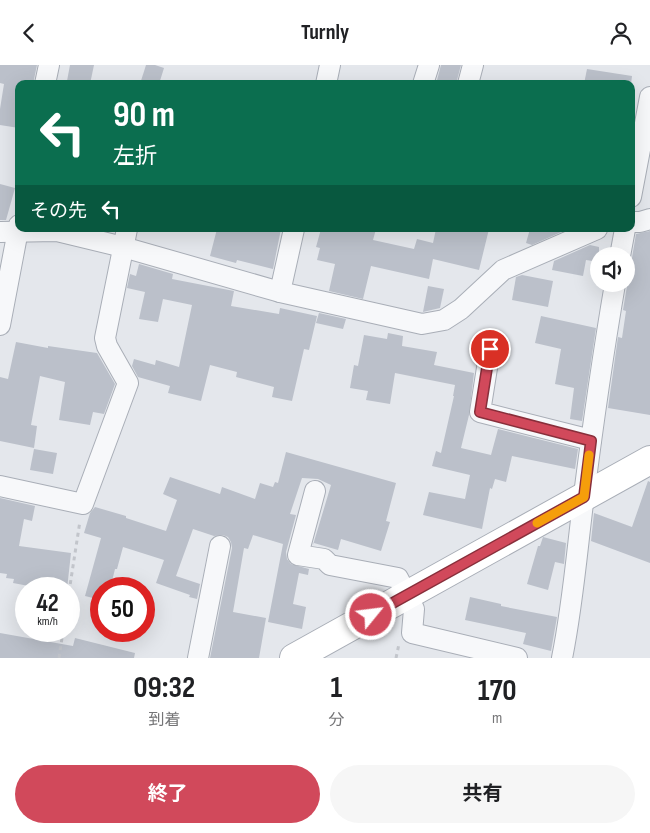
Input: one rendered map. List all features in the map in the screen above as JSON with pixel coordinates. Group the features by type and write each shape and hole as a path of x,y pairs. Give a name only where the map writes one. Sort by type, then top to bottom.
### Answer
{"main road":[{"path":"294,658 650,460"}],"street":[{"path":"46,80 49,65"},
{"path":"327,80 330,65"},
{"path":"424,80 428,65"},
{"path":"469,80 473,65"},
{"path":"635,176 650,97"},
{"path":"635,222 650,219"},
{"path":"0,325 12,230"},
{"path":"67,232 125,238 280,292 422,324 444,320 461,309 503,270 590,232"},
{"path":"280,292 293,232"},
{"path":"622,247 624,232"},
{"path":"0,486 83,504 128,383 105,338 125,238"},
{"path":"562,658 571,615 602,359 615,292"},
{"path":"490,349 480,412 591,441"},
{"path":"315,491 298,555 324,559 330,565 398,579 414,609 412,633 517,658"},
{"path":"198,658 220,546"}],"path":[{"path":"71,577 83,504"},
{"path":"60,658 62,642"}],"building":[{"path":"0,65 37,65 34,80 15,80 15,127 0,125 0,109 4,84 0,83"},
{"path":"70,65 94,65 91,80 67,80"},
{"path":"146,65 164,68 160,80 141,80"},
{"path":"441,65 461,65 457,80 437,80"},
{"path":"587,69 632,76 632,80 585,80"},
{"path":"0,184 15,188 6,220 0,220"},
{"path":"650,231 650,415 608,408 618,337 622,338 626,311 623,310 626,292 635,292 634,247 636,234"},
{"path":"216,232 280,232 273,269 237,260 236,263 210,256"},
{"path":"320,232 375,232 373,240 414,249 417,239 433,243 435,232 488,232 479,270 433,259 429,279 371,266 363,299 329,291 335,264 317,260 320,248 316,247"},
{"path":"529,232 561,232 532,245 526,243"},
{"path":"590,245 599,247 590,247 590,261 586,260 583,276 552,270 554,261"},
{"path":"139,264 173,274 172,279 234,291 231,306 279,314 280,308 317,316 309,350 304,349 292,401 272,397 274,387 236,377 237,372 210,365 201,401 168,393 170,386 138,377 132,366 134,359 155,365 156,360 179,367 192,305 163,299 158,322 139,319 145,292 127,288 130,274 136,276"},
{"path":"522,275 553,281 548,307 512,300 516,277"},
{"path":"428,286 444,289 440,308 423,312"},
{"path":"319,313 346,319 343,329 316,323"},
{"path":"541,316 596,328 582,421 570,419 574,388 555,384 561,349 535,343"},
{"path":"388,333 403,336 402,346 437,352 434,365 474,373 469,415 461,448 491,455 498,429 578,449 575,469 512,456 506,482 495,479 492,489 490,488 482,529 423,515 429,492 465,499 470,475 432,466 436,451 441,453 455,385 395,373 390,404 366,400 368,391 350,388 354,365 358,366 364,335 387,339"},
{"path":"16,342 48,348 48,346 97,353 115,384 104,414 93,412 90,425 59,420 65,382 40,376 31,425 37,426 34,448 0,441 0,377 8,379"},
{"path":"34,449 57,453 53,474 30,470"},
{"path":"286,452 396,483 386,521 390,522 381,551 341,539 338,550 314,543 313,545 331,485 318,479 302,478 290,514 296,515 286,552 287,559 291,564 309,569 308,575 299,573 293,604 306,607 302,629 268,622 283,544 253,535 248,549 244,548 233,612 266,618 259,658 210,658 232,548 228,537 223,535 214,536 193,529 176,576 200,584 197,599 156,583 164,560 123,547 113,577 90,577 101,538 84,533 90,513 95,507 166,531 177,500 163,494 170,477 220,494 222,487 255,499 260,483 273,487 275,482 278,483"},
{"path":"648,481 650,482 650,563 591,541 594,513 632,527"},
{"path":"0,498 35,506 32,521 24,519 19,546 71,553 68,577 15,577 15,583 13,583 14,579 6,578 7,574 0,573"},
{"path":"543,537 566,543 564,564 555,562 548,590 527,584 538,546 540,546"},
{"path":"90,578 90,597 85,596"},
{"path":"470,597 501,604 501,606 557,617 551,651 523,644 526,633 465,620"},
{"path":"0,633 15,636 15,642 51,642 73,646 74,642 80,642 80,639 135,653 134,658 0,658"}],"slow traffic":[{"path":"537,523 584,497 589,455"}],"route":[{"path":"371,615 584,497 591,441 480,412 490,349"}]}
